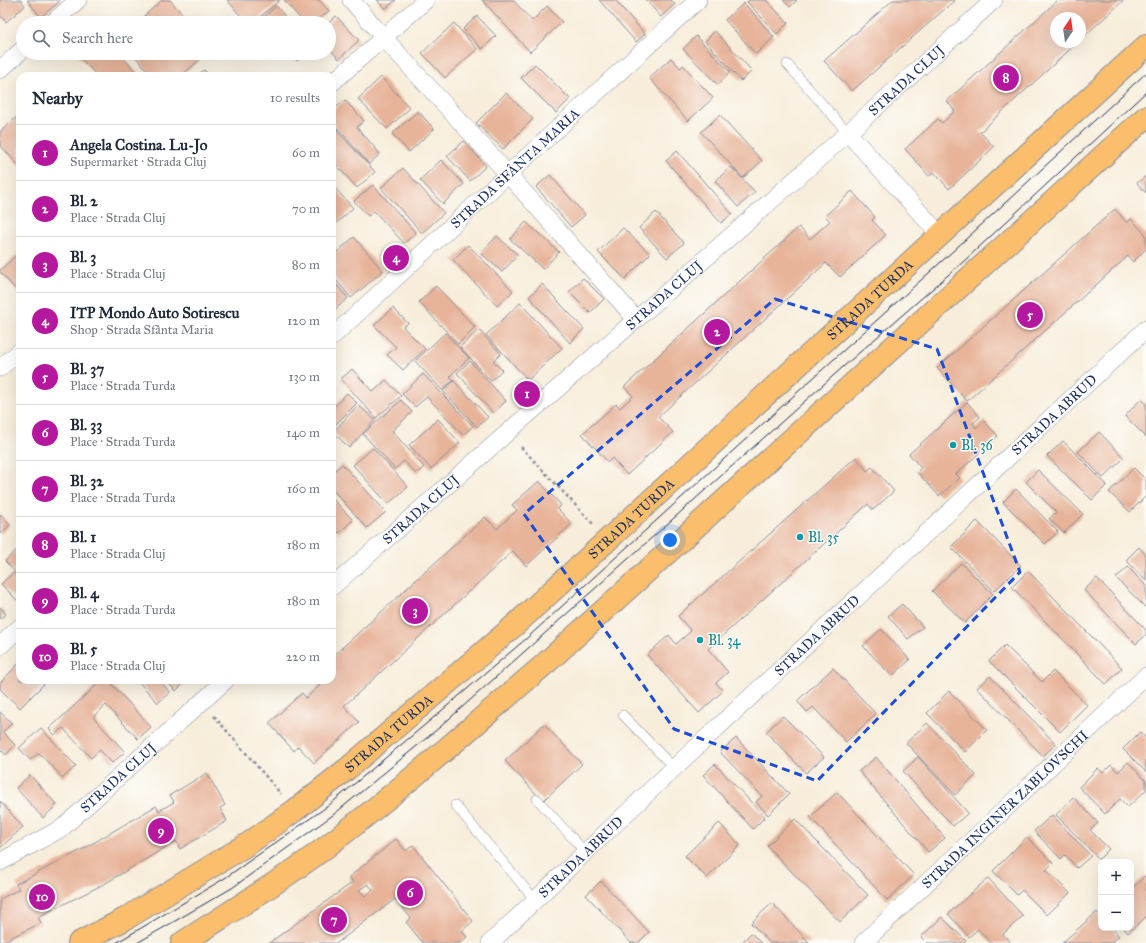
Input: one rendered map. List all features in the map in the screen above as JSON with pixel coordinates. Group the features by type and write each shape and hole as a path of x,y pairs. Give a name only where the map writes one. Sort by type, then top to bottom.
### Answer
{"main road":[{"name":"STRADA TURDA","path":"78,943 125,920 248,844 294,811 353,764 515,625 1146,46"},
{"path":"182,943 278,882 325,848 453,744 546,663 1146,117"}],"street":[{"path":"60,16 78,0"},
{"path":"351,0 635,318"},
{"path":"336,80 426,0"},
{"name":"STRADA SFÂNTA MARIA","path":"336,333 698,0"},
{"name":"STRADA CLUJ","path":"336,583 635,318 848,133 994,0"},
{"path":"0,70 16,55"},
{"path":"848,133 940,235"},
{"name":"STRADA ABRUD","path":"490,943 674,768 1146,329"},
{"path":"0,368 16,354"},
{"path":"0,646 16,631"},
{"name":"STRADA INGINER ZABLOVSCHI","path":"863,943 1146,676"},
{"name":"STRADA CLUJ","path":"0,862 62,828 222,684"}],"lane":[{"path":"787,64 848,133"},
{"path":"623,715 674,768"},
{"path":"537,799 585,852"},
{"path":"456,805 535,900"}],"path":[{"path":"508,432 608,540"},
{"path":"202,702 294,811"}],"highlighted area":[{"path":"775,299 937,349 1020,572 817,781 674,729 524,514"}],"building":[{"path":"0,0 21,0 25,6 6,22 0,15"},
{"path":"27,0 60,1 42,16 40,16"},
{"path":"162,0 170,0 184,16 144,16"},
{"path":"227,0 280,0 261,16 241,16"},
{"path":"284,0 319,0 329,11 323,16 298,16"},
{"path":"377,0 396,0 385,9"},
{"path":"482,0 513,0 532,21 547,6 562,22 530,52"},
{"path":"599,0 615,0 645,34 636,42"},
{"path":"646,0 671,0 675,4 661,17"},
{"path":"749,0 766,0 788,23 777,34 747,2"},
{"path":"783,0 797,0 790,7"},
{"path":"893,0 955,0 852,91 824,61"},
{"path":"1058,0 1124,0 1086,35 1086,12 1050,12 1050,48 1071,48 980,132 994,147 949,189 934,172 929,176 905,149 938,119 942,123 955,111 947,101"},
{"path":"744,3 774,37 756,54 725,20"},
{"path":"276,6 285,16 265,16"},
{"path":"336,16 359,40 339,59 336,56"},
{"path":"477,16 496,36 482,49 463,29"},
{"path":"454,23 477,49 445,78 422,53"},
{"path":"715,31 752,71 741,81 705,41"},
{"path":"696,36 730,72 718,85 683,49"},
{"path":"671,58 680,68 683,65 713,98 688,121 649,78"},
{"path":"82,60 125,60 136,72 93,72"},
{"path":"138,60 200,60 186,72 149,72"},
{"path":"535,64 570,99 556,113 521,78"},
{"path":"381,77 410,108 387,129 358,99"},
{"path":"506,93 533,119 503,149 476,123"},
{"path":"345,100 364,121 357,127 380,154 369,164 336,127 336,108"},
{"path":"418,111 434,129 409,152 392,134"},
{"path":"720,115 762,161 743,178 701,132"},
{"path":"16,118 16,163 0,145 0,132"},
{"path":"336,129 375,172 357,188 336,164"},
{"path":"464,141 486,166 470,181 447,156"},
{"path":"677,151 732,214 721,223 666,161"},
{"path":"441,160 464,184 443,204 420,180"},
{"path":"731,167 755,192 738,207 715,181"},
{"path":"403,168 444,213 422,233 381,188"},
{"path":"550,175 585,215 571,227 536,187"},
{"path":"1146,176 1146,193 1137,183"},
{"path":"373,185 416,233 404,243 374,211 368,216 354,201"},
{"path":"336,189 353,208 336,223"},
{"path":"852,191 875,217 872,220 886,235 840,277 826,263 658,417 673,432 627,475 612,458 608,462 582,434 616,404 620,408 633,396 624,387 799,227 810,239 830,221 825,216"},
{"path":"1115,209 1127,223 1131,219 1146,235 1146,249 1133,262 1128,256 967,401 937,368"},
{"path":"656,212 684,243 667,258 639,228"},
{"path":"526,222 559,252 543,269 510,239"},
{"path":"623,228 650,254 625,279 598,252"},
{"path":"497,236 518,255 502,272 481,253"},
{"path":"354,237 383,271 351,298 336,280 336,251 337,252"},
{"path":"468,245 513,291 497,306 453,260"},
{"path":"16,256 16,290 0,272 0,270"},
{"path":"583,278 604,299 590,313 569,292"},
{"path":"336,284 348,298 336,308"},
{"path":"542,284 584,329 570,343 529,297"},
{"path":"436,286 475,327 458,344 419,302"},
{"path":"520,303 562,348 528,380 486,335"},
{"path":"393,308 408,323 403,327 425,349 403,370 387,355 396,347 374,325"},
{"path":"479,330 501,354 493,361 502,370 491,381 460,347"},
{"path":"445,333 469,358 450,376 454,380 442,390 415,361"},
{"path":"470,361 506,401 493,413 457,373"},
{"path":"352,369 373,392 386,380 401,396 376,418 341,379"},
{"path":"423,374 473,426 463,435 427,397 415,407 402,394"},
{"path":"454,381 488,417 477,427 443,391"},
{"path":"347,393 357,403 336,424 336,405"},
{"path":"1141,399 1146,404 1146,437 1125,416"},
{"path":"401,400 412,412 392,431 424,467 416,474 404,461 395,469 363,434"},
{"name":"Bl. 36","path":"967,402 980,417 973,423 976,428 984,421 998,436 956,474 960,478 939,496 917,472 921,468 909,454"},
{"path":"358,405 375,420 349,448 336,435 336,429"},
{"path":"438,419 460,443 431,469 409,445"},
{"path":"1099,432 1124,458 1103,478 1078,452"},
{"path":"1063,441 1107,485 1092,500 1047,456"},
{"path":"373,448 408,487 388,504 353,465"},
{"path":"856,457 867,471 872,467 894,491 873,510 868,504 708,649 728,672 716,683 723,691 699,713 647,655 669,635 676,644 691,631 678,616"},
{"path":"342,464 386,512 367,528 336,493 336,469"},
{"path":"1134,468 1146,480 1146,496 1130,512 1109,492"},
{"path":"1038,470 1083,514 1064,533 1049,519 1056,512 1026,482"},
{"path":"539,481 561,505 558,509 572,524 526,566 513,551 344,706 359,722 314,763 298,746 294,751 269,723 302,693 306,698 320,685 319,684 336,684 336,653 485,517 497,529 517,510 512,505"},
{"path":"1016,489 1058,532 1045,544 1003,502"},
{"path":"336,502 353,520 339,533 336,530"},
{"path":"0,514 10,525 0,534"},
{"path":"977,521 1021,566 994,591 951,547"},
{"path":"1139,547 1146,555 1146,581 1126,560"},
{"path":"16,551 16,573 5,561"},
{"path":"961,563 993,594 965,623 932,591"},
{"path":"1128,567 1146,586 1146,608 1116,578"},
{"path":"1028,571 1122,668 1106,684 1012,587"},
{"path":"13,573 16,576 16,599 1,584"},
{"path":"1097,578 1146,630 1146,635 1136,644 1084,590"},
{"path":"902,604 923,627 908,639 888,616"},
{"path":"0,607 6,614 0,619"},
{"path":"881,629 910,660 892,676 863,646"},
{"path":"1005,645 1042,682 1053,671 1087,705 1060,732 989,661"},
{"path":"16,666 16,684 44,684 20,708 0,689 0,683"},
{"path":"833,668 876,714 846,742 813,707 807,712 797,701"},
{"path":"990,676 1056,744 1043,756 977,688"},
{"path":"98,684 112,684 151,727 138,739 106,705 93,717 125,752 112,763 100,750 91,758 63,728 55,735 49,729"},
{"path":"141,684 163,684 170,692 158,703"},
{"path":"169,684 183,684 176,691"},
{"path":"949,691 987,730 965,752 927,713"},
{"path":"0,712 12,723 3,732 15,745 6,755 0,749"},
{"path":"783,716 824,757 806,773 766,732"},
{"path":"927,723 976,775 955,795 906,743"},
{"path":"544,724 582,764 543,801 505,761"},
{"path":"41,728 76,766 63,778 39,753 30,760 19,748"},
{"path":"1140,732 1146,738 1146,772 1123,749"},
{"path":"736,738 789,794 768,815 756,802 762,796 720,752"},
{"path":"876,757 945,838 928,852 859,771"},
{"path":"918,757 968,813 953,826 903,771"},
{"path":"1128,762 1146,781 1146,790 1128,807 1120,799 1105,814 1079,787 1098,768 1103,773 1111,765 1118,772"},
{"path":"715,764 765,817 753,829 703,775"},
{"path":"207,773 225,805 220,808 227,821 180,849 176,841 104,884 38,917 41,923 0,943 0,899 19,889 16,884 83,849 156,806 159,811 174,802 170,795"},
{"path":"30,775 57,805 43,818 16,788"},
{"path":"837,792 914,875 887,900 810,817"},
{"path":"1073,797 1098,823 1090,830 1109,849 1099,859 1056,815"},
{"path":"0,801 23,827 0,848"},
{"path":"1052,815 1091,856 1077,868 1065,855 1061,859 1034,831"},
{"path":"795,819 868,895 840,922 767,846"},
{"path":"719,823 740,845 707,878 685,856"},
{"path":"1027,837 1053,863 1046,870 1070,893 1047,915 1022,890 1017,895 993,871"},
{"path":"396,839 406,851 413,845 473,921 462,931 467,937 460,943 423,943 406,922 411,918 395,899 337,943 269,943 353,882 349,877","holes":["368,884 373,890 365,896 359,890"]},
{"path":"1146,875 1146,917 1134,928 1134,895 1134,886"},
{"path":"988,878 1023,916 1003,934 1011,943 991,943 978,929 969,937 948,914"},
{"path":"601,881 649,932 638,943 631,943 586,895"},
{"path":"772,903 810,943 770,943 751,923"},
{"path":"1097,912 1098,931 1115,931 1119,936 1110,943 1062,943"},
{"path":"942,917 966,941 964,943 927,943 921,937"},
{"path":"751,933 761,943 741,943"}],"tram line":[{"path":"116,943 225,878 328,806 433,718 527,638 953,251 1146,73"},
{"path":"137,943 232,888 333,815 440,727 852,359 963,262 1146,92"}],"place":[{"name":"Bl. 1","path":"1006,78"},
{"name":"ITP Mondo Auto Sotirescu","path":"396,258"},
{"name":"Bl. 37","path":"1030,315"},
{"name":"Bl. 2","path":"717,332"},
{"name":"Angela Costina. Lu-Jo","path":"527,394"},
{"name":"Bl. 36","path":"953,445"},
{"name":"Bl. 35","path":"800,537"},
{"name":"Bl. 3","path":"415,611"},
{"name":"Bl. 34","path":"700,640"},
{"name":"Bl. 4","path":"161,831"},
{"name":"Bl. 33","path":"410,893"},
{"name":"Bl. 5","path":"42,897"},
{"name":"Bl. 32","path":"334,920"}]}
